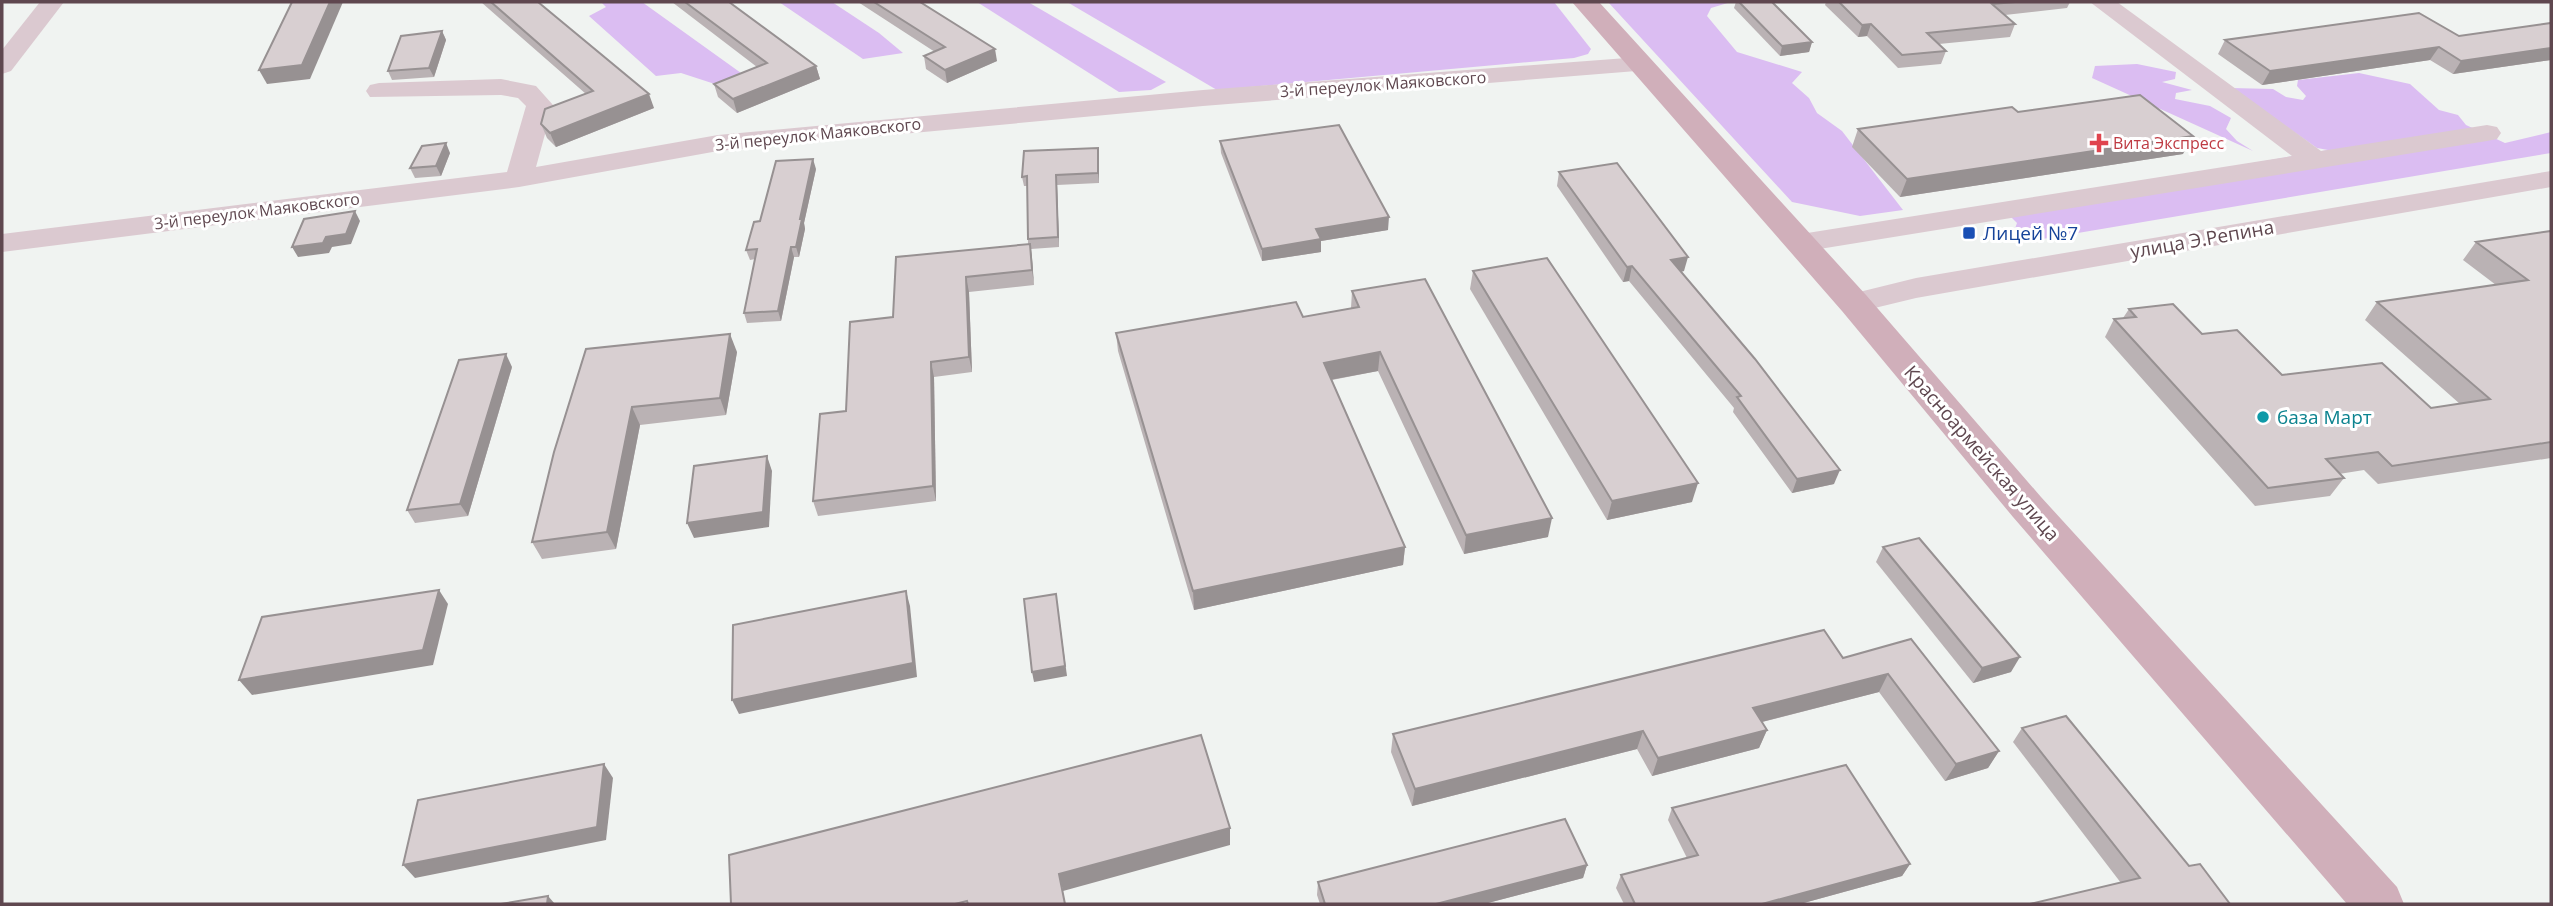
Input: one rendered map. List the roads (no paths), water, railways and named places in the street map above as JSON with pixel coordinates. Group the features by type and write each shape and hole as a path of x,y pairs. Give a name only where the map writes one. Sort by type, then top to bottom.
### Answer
{"main road":[{"name":"Красноармейская улица","path":"1585,2 1854,303 2027,508 2379,904"}],"street":[{"path":"2,66 51,2"},
{"path":"2102,2 2315,160"},
{"name":"3-й переулок Маяковского","path":"2,243 519,179 718,143 1203,98 1640,65"},
{"path":"379,91 501,87 527,92 540,105 519,179"},
{"path":"1801,243 2487,133"},
{"name":"улица Э.Репина","path":"1854,303 1916,288 2551,179"}],"place":[{"name":"Вита Экспресс","path":"2099,143"},
{"name":"Лицей №7","path":"1969,233"},
{"name":"база Март","path":"2263,417"}]}
